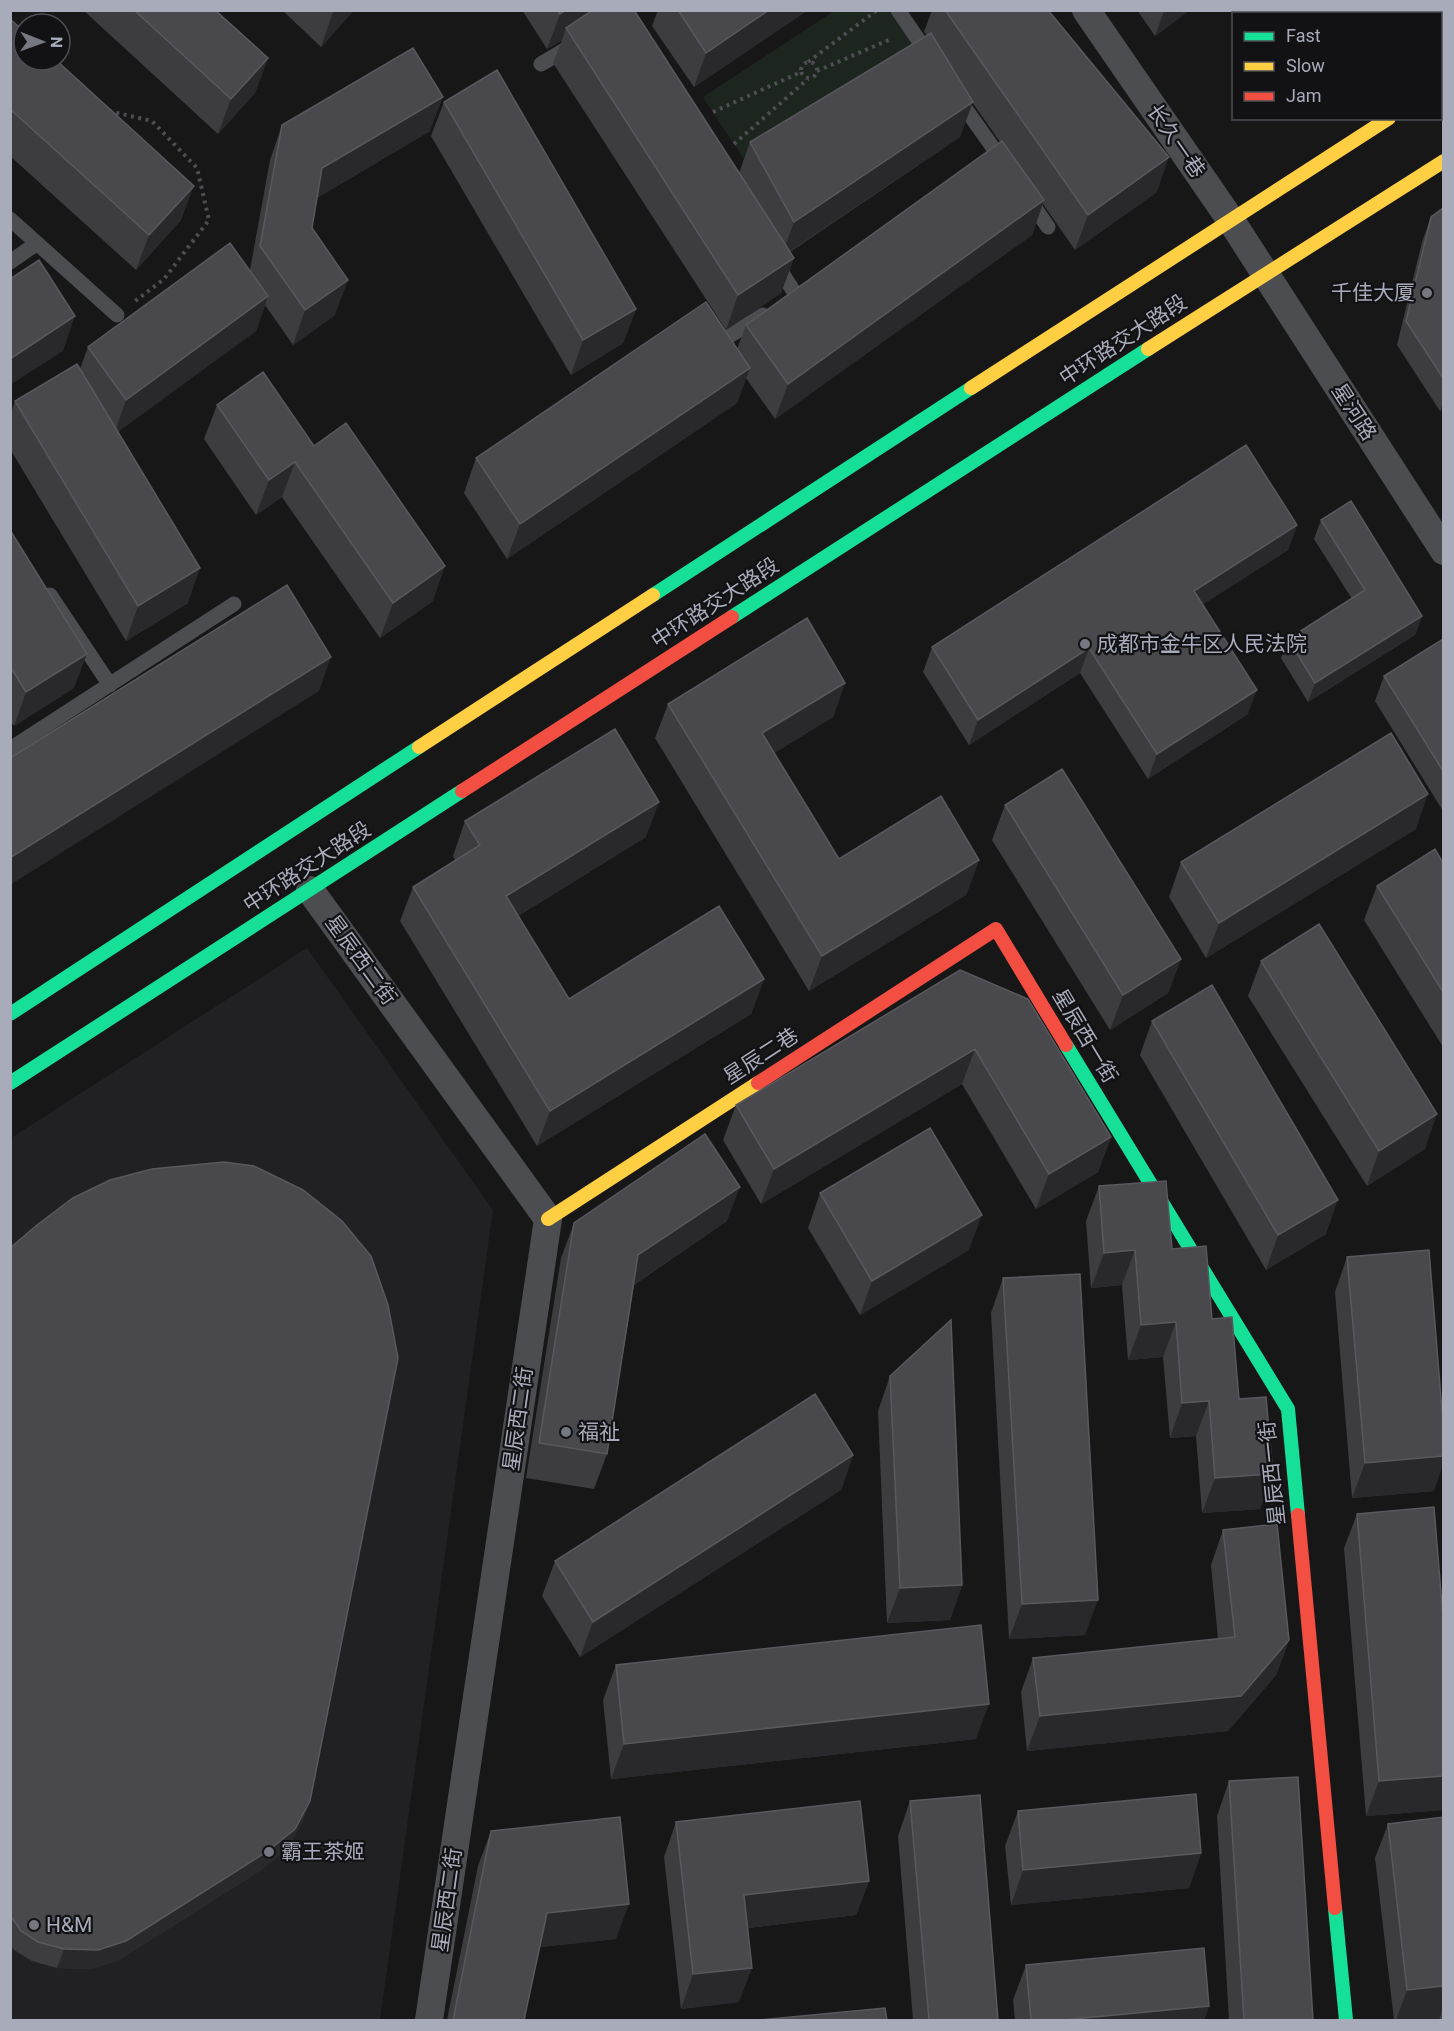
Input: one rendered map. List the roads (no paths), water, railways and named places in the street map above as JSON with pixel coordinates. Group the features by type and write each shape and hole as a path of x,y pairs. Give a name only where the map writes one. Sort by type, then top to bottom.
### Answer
{"main road":[{"name":"中环路交大路段","path":"10,1014 1230,219 1386,120"},
{"name":"中环路交大路段","path":"10,1083 1264,274 1443,161"},
{"name":"星辰二巷","path":"548,1219 996,929"},
{"name":"星辰西一街","path":"996,929 1288,1409 1346,2020"}],"street":[{"name":"长久一巷","path":"1086,10 1230,219 1264,274"},
{"name":"星河路","path":"1264,274 1443,551"},
{"name":"星辰西二街","path":"310,890 548,1219 429,2020"}],"lane":[{"path":"907,18 937,67"},
{"path":"541,64 591,34"},
{"path":"950,86 990,153 1018,184 1048,227"},
{"path":"10,219 117,315"},
{"path":"10,262 36,244"},
{"path":"711,348 791,298 764,245"},
{"path":"44,586 110,685"},
{"path":"10,749 234,604"}],"place":[{"name":"千佳大厦","path":"1427,293"},
{"name":"成都市金牛区人民法院","path":"1085,644"},
{"name":"福祉","path":"566,1432"},
{"name":"霸王茶姬","path":"269,1852"},
{"name":"H&M","path":"34,1925"}]}
